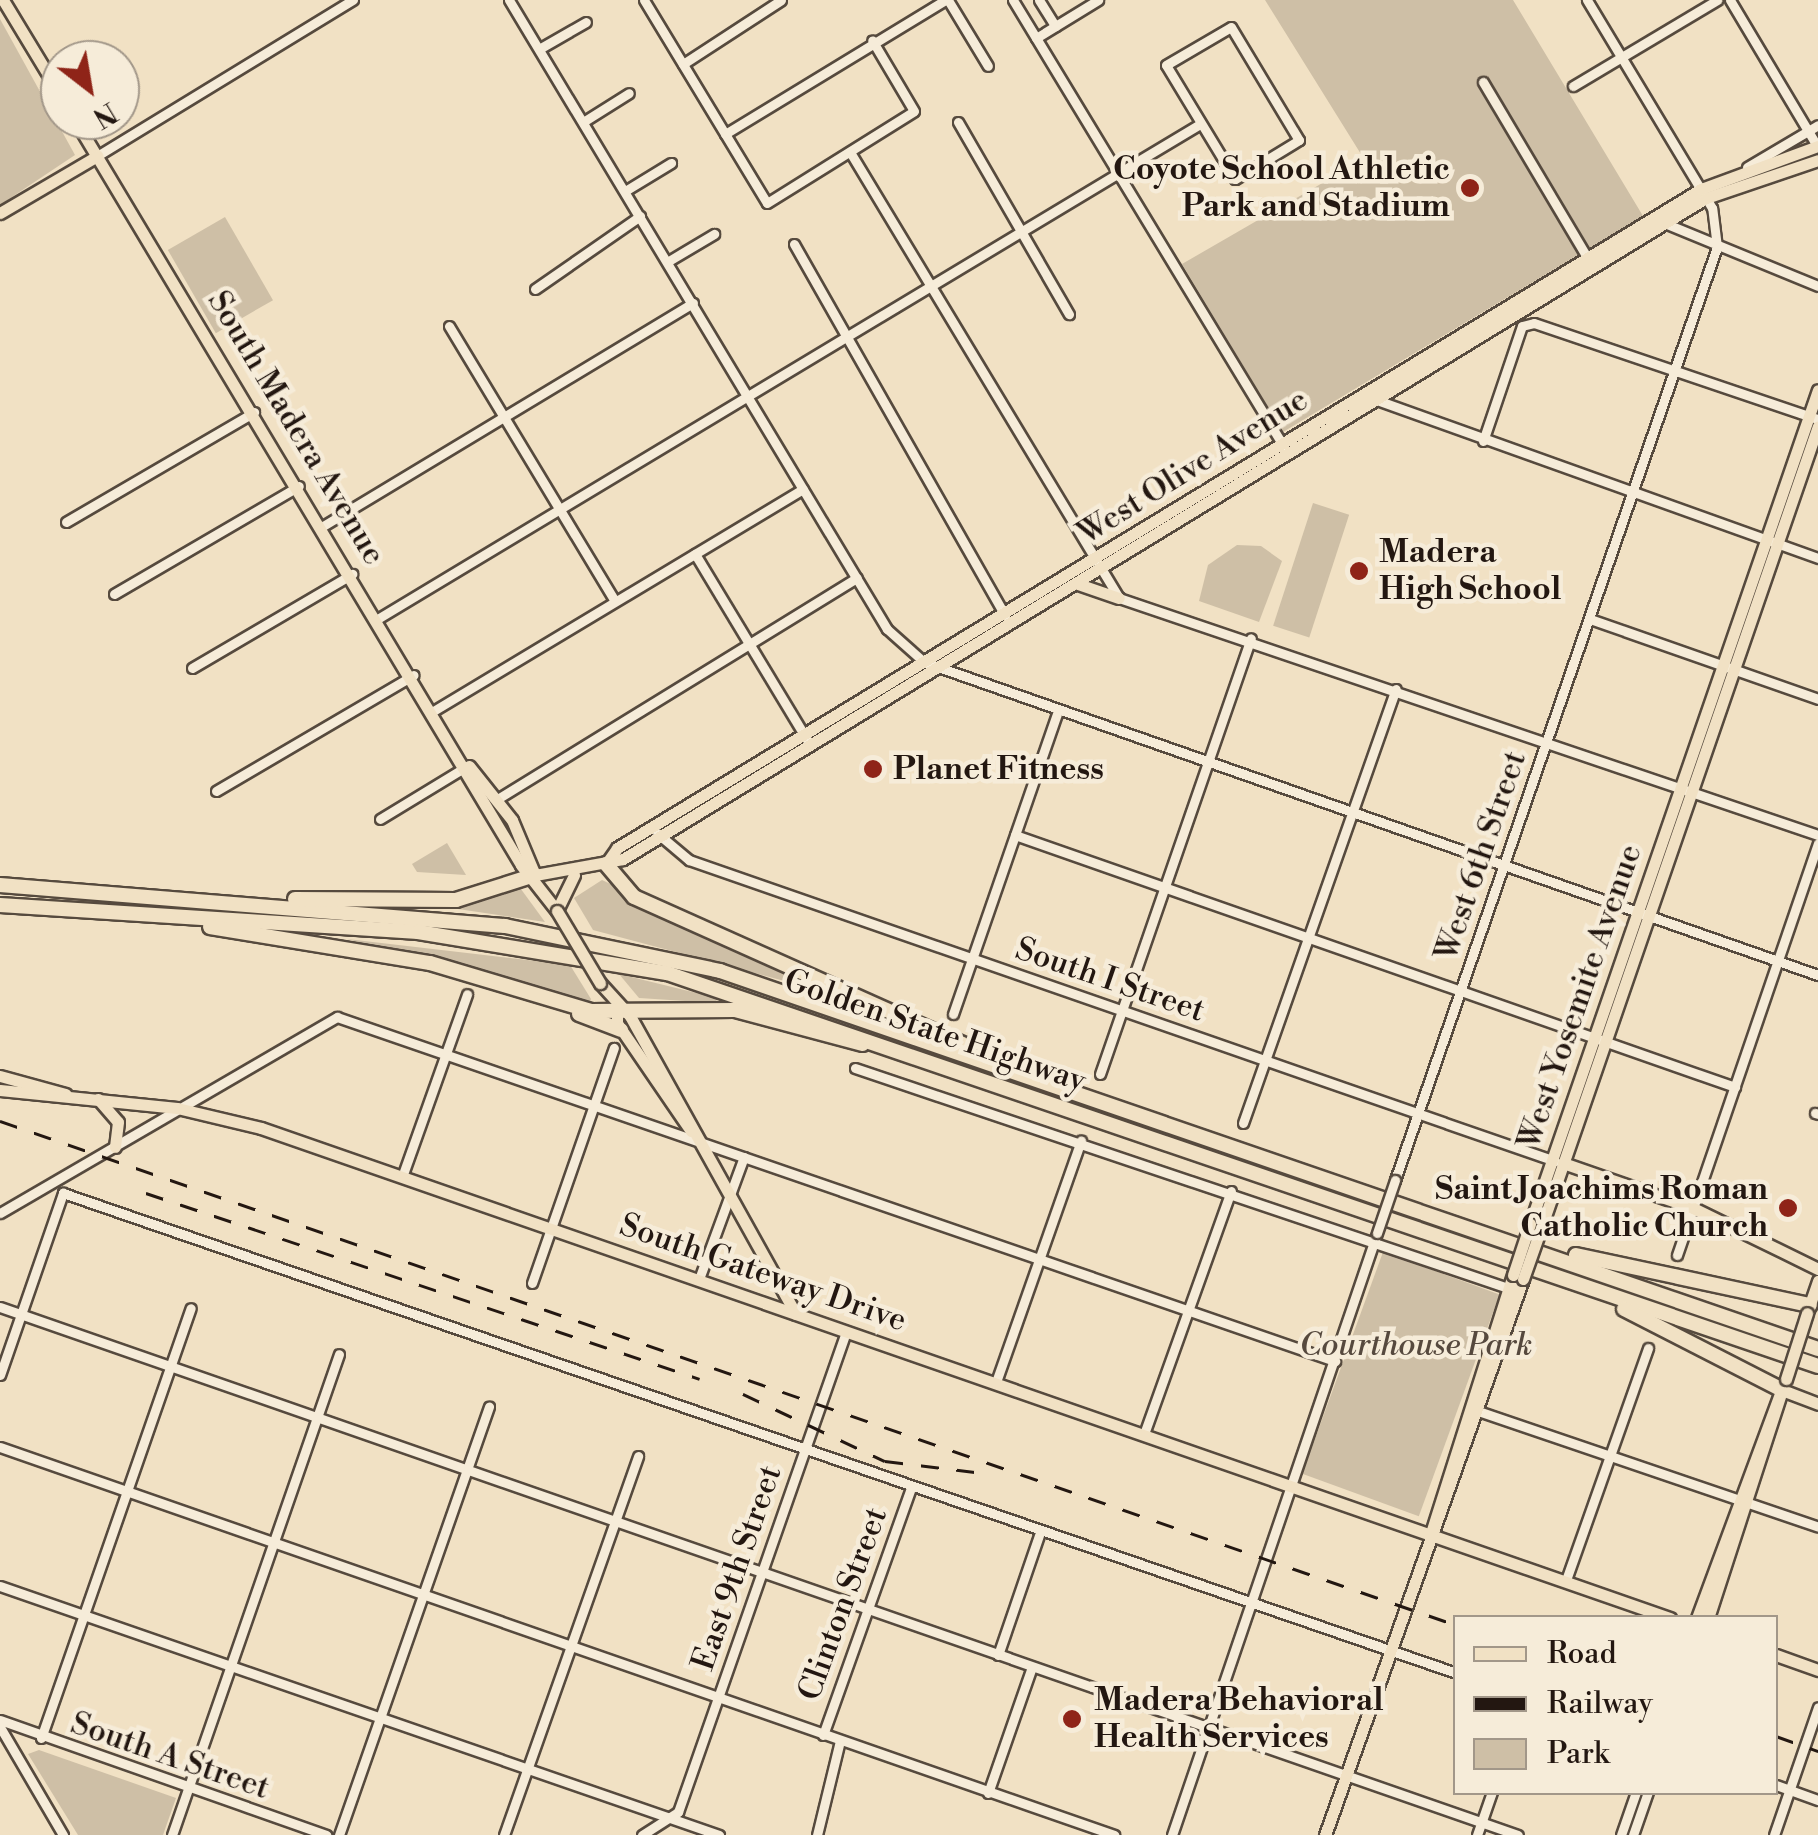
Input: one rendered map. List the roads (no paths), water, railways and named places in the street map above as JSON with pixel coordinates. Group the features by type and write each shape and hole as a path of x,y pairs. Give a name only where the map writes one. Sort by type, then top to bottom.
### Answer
{"highway":[{"path":"606,864 634,897 990,1060"},
{"path":"123,894 437,901 486,896 535,874"},
{"name":"Golden State Highway","path":"0,885 421,917 603,943 758,982 1516,1241 1818,1349"},
{"name":"Golden State Highway","path":"0,904 418,932 614,960 722,987 1818,1366"},
{"path":"120,912 430,963 548,1000 622,1030"},
{"path":"548,1000 616,1008 735,1010 979,1075"},
{"path":"1516,1241 1808,1309"},
{"path":"1569,1282 1784,1385"}],"main road":[{"path":"3,0 40,61"},
{"name":"South Madera Avenue","path":"88,140 616,1008 622,1030 694,1136"},
{"path":"1778,170 1817,146"},
{"path":"1739,173 1817,146"},
{"path":"0,213 97,156"},
{"name":"West Olive Avenue","path":"535,874 578,873 606,864 924,662 1098,566 1379,401 1666,224 1704,193 1818,160"},
{"name":"West Olive Avenue","path":"806,740 939,668 1078,584 1098,566 1281,442 1588,257 1739,173"},
{"name":"West Yosemite Avenue","path":"1325,1835 1815,420 1818,390"},
{"path":"1078,584 1119,598"},
{"name":"South Madera Avenue","path":"469,766 498,798 535,874"},
{"path":"557,910 560,888 578,873"},
{"name":"South Madera Avenue","path":"616,1008 630,1016 728,1199 796,1314"},
{"name":"South Gateway Drive","path":"0,1076 70,1096"},
{"name":"South Gateway Drive","path":"0,1090 177,1108 402,1176 1662,1615"},
{"path":"94,1097 118,1122 115,1146"},
{"path":"1558,1162 1693,1208 1818,1269"},
{"path":"1698,1615 1784,1385 1818,1281"},
{"path":"1784,1385 1818,1404"},
{"path":"1709,1615 1742,1502"},
{"path":"1778,1656 1818,1670"}],"street":[{"path":"97,156 352,0"},
{"path":"509,0 887,629 924,662 1057,712 1818,975"},
{"path":"644,0 767,204 914,111 872,40"},
{"path":"683,64 781,0"},
{"path":"726,134 872,40 946,0 988,66"},
{"path":"1013,0 1289,456"},
{"path":"1039,0 1055,26"},
{"path":"1036,38 1098,0"},
{"path":"1587,0 1704,193 1717,247"},
{"path":"1573,86 1717,0"},
{"path":"1730,0 1814,128 1817,146"},
{"path":"539,50 586,22"},
{"path":"1231,28 1299,140 1235,179 1200,124 1166,66 1231,28"},
{"path":"1483,82 1588,257"},
{"path":"583,122 629,93"},
{"path":"958,122 1069,314"},
{"path":"379,618 1200,124"},
{"name":"West Olive Avenue","path":"1739,173 1814,128"},
{"path":"850,152 1119,598 1251,638 1685,792 1818,835"},
{"path":"625,191 672,163"},
{"path":"535,289 640,216"},
{"path":"1666,224 1818,286"},
{"path":"667,262 714,234"},
{"path":"794,244 1005,616"},
{"name":"West 6th Street","path":"1172,1835 1294,1485 1416,1113 1548,743 1717,247"},
{"path":"323,526 693,303"},
{"path":"449,326 615,601"},
{"path":"1483,442 1522,326 1815,420"},
{"path":"1362,394 1633,497 1818,558"},
{"path":"66,522 254,412"},
{"path":"114,594 299,486"},
{"path":"434,710 803,488"},
{"path":"694,554 806,740"},
{"path":"192,668 352,574"},
{"path":"498,798 857,578"},
{"path":"1590,618 1818,699"},
{"path":"1100,1074 1251,638"},
{"path":"216,791 414,675"},
{"path":"1244,1123 1396,689"},
{"path":"953,1014 1057,712"},
{"path":"380,819 469,766"},
{"name":"South I Street","path":"656,832 690,860 1558,1162"},
{"path":"1015,835 1735,1086"},
{"path":"1677,1255 1818,844"},
{"path":"402,1176 467,994"},
{"path":"0,1213 337,1018 694,1136 744,1158 1335,1361"},
{"path":"532,1283 614,1048"},
{"path":"855,1068 1375,1237 1513,1290"},
{"path":"996,1382 1081,1140"},
{"path":"700,1279 744,1158"},
{"path":"56,1181 63,1193 1038,1535 1453,1672"},
{"path":"1144,1434 1231,1191"},
{"path":"0,1374 63,1193"},
{"path":"0,1307 1518,1835"},
{"path":"40,1738 191,1308"},
{"name":"East 9th Street","path":"672,1818 846,1332"},
{"path":"1566,1580 1648,1348"},
{"path":"172,1835 339,1354"},
{"path":"339,1835 489,1407"},
{"path":"1472,1409 1818,1527"},
{"path":"0,1447 1114,1835"},
{"path":"504,1835 638,1456"},
{"name":"Clinton Street","path":"823,1735 910,1490"},
{"path":"998,1655 1038,1535"},
{"path":"0,1586 720,1835"},
{"path":"988,1793 1032,1667"},
{"path":"1774,1835 1818,1708"},
{"path":"0,1724 64,1835"},
{"name":"South A Street","path":"0,1724 326,1835"},
{"name":"Clinton Street","path":"817,1835 840,1741"},
{"path":"1778,1786 1818,1800"},
{"path":"1477,1835 1491,1795"},
{"path":"1621,1835 1635,1795"},
{"path":"1633,1835 1647,1795"},
{"path":"642,1835 672,1818"}],"railway":[{"path":"0,1121 1453,1624"},
{"path":"146,1193 700,1379"},
{"path":"743,1394 885,1461 991,1474"},
{"path":"1778,1737 1818,1751"}],"place":[{"name":"Coyote School Athletic Park and Stadium","path":"1470,188"},
{"name":"Madera High School","path":"1359,571"},
{"name":"Planet Fitness","path":"873,769"},
{"name":"Saint Joachims Roman Catholic Church","path":"1788,1208"},
{"name":"Madera Behavioral Health Services","path":"1072,1719"}],"park label":[{"name":"Courthouse Park","path":"1416,1345"}]}
